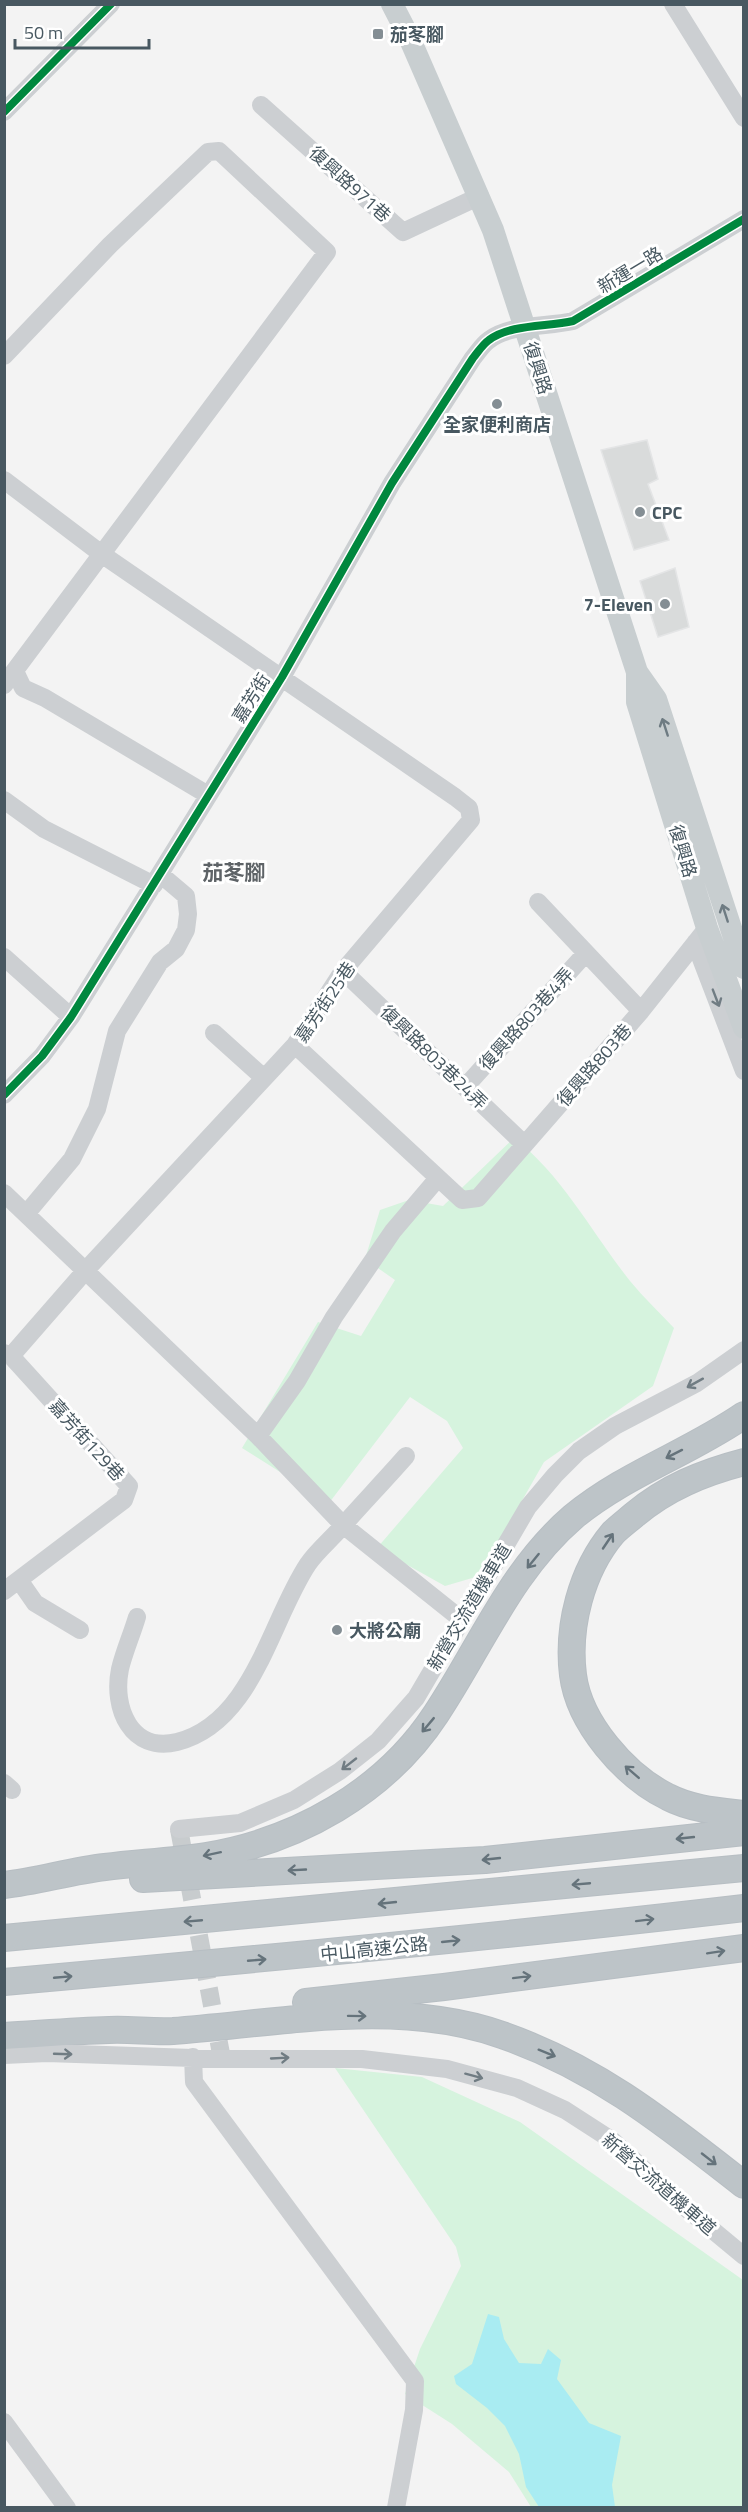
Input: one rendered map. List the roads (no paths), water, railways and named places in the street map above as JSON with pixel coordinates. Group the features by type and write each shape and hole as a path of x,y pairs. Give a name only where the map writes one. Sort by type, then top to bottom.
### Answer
{"highway":[{"path":"4,1885 41,1880 101,1867 207,1856 269,1840 315,1822 364,1791 402,1756 435,1716 506,1598 533,1560 573,1518 629,1477 744,1415"},
{"path":"744,1462 711,1470 680,1484 649,1503 613,1533 595,1561 580,1596 572,1632 573,1676 585,1713 603,1743 633,1774 668,1797 700,1808 744,1814"},
{"path":"41,1880 100,1881 484,1860 744,1832"},
{"path":"4,1938 744,1868"},
{"name":"中山高速公路","path":"4,1982 310,1955 744,1908"},
{"path":"110,2030 228,2011 444,1987 744,1948"},
{"path":"4,2036 110,2030 170,2031 351,2015 406,2017 451,2023 500,2034 561,2058 607,2083 664,2123 744,2186"}],"main road":[{"name":"復興路","path":"392,4 410,37 480,196 637,672 656,699 744,968"},
{"name":"復興路","path":"637,672 637,702 701,935 744,1028"}],"street":[{"path":"4,112 111,4"},
{"path":"673,4 744,118"},
{"name":"復興路971巷","path":"261,105 404,231 480,196"},
{"path":"4,356 110,245 208,152 219,151 327,252 10,678 23,688 45,698 208,795"},
{"name":"新運一路","path":"525,327 551,326 573,321 744,219"},
{"name":"嘉芳街","path":"4,1095 42,1056 71,1017 282,677 392,483 473,358 488,340 504,332 525,327"},
{"name":"嘉芳街25巷","path":"4,480 103,555 469,808 471,820 343,971 295,1045 8,1354"},
{"path":"4,800 44,829 157,879 186,896 188,914 186,930 176,949 160,962 117,1031 97,1109 72,1158 26,1214"},
{"name":"復興路803巷4弄","path":"538,902 641,1011"},
{"path":"701,935 744,1071"},
{"name":"復興路803巷","path":"438,1178 462,1200 478,1198 641,1011 701,935"},
{"name":"復興路803巷4弄","path":"466,1086 586,953"},
{"path":"4,957 71,1017"},
{"name":"復興路803巷24弄","path":"343,971 466,1086 524,1144"},
{"path":"214,1033 264,1078"},
{"path":"258,1436 297,1381 334,1317 386,1241 438,1178 295,1045"},
{"path":"4,1193 258,1436 343,1525 462,1620"},
{"name":"新營交流道機車道","path":"179,1829 240,1823 294,1800 340,1771 378,1742 416,1698 528,1507 579,1451 624,1421 697,1383 744,1350"},
{"name":"嘉芳街129巷","path":"8,1354 129,1486 124,1500 12,1586"},
{"path":"138,1617 120,1670 120,1705 128,1726 142,1740 159,1743 177,1742 204,1730 231,1708 246,1686 308,1563 406,1456"},
{"path":"12,1586 80,1630"},
{"name":"新營交流道機車道","path":"4,2055 47,2053 222,2059 362,2059 447,2069 518,2088 565,2110 613,2141 680,2203 744,2256"},
{"path":"192,2057 194,2082 415,2381 414,2410 396,2508"},
{"path":"4,2422 68,2508"}],"water":[{"path":"488,2314 499,2317 504,2339 519,2363 541,2364 548,2349 561,2360 557,2379 589,2423 621,2436 612,2485 615,2507 539,2507 526,2487 519,2454 505,2426 487,2408 456,2384 454,2376 472,2364"}],"tunnel":[{"path":"179,1829 222,2059"}],"place":[{"name":"茄苳腳","path":"378,34"},
{"name":"全家便利商店","path":"497,404"},
{"name":"CPC","path":"640,512"},
{"name":"7-Eleven","path":"665,604"},
{"name":"大將公廟","path":"337,1630"}],"district":[{"name":"茄苳腳","path":"234,872"}]}
